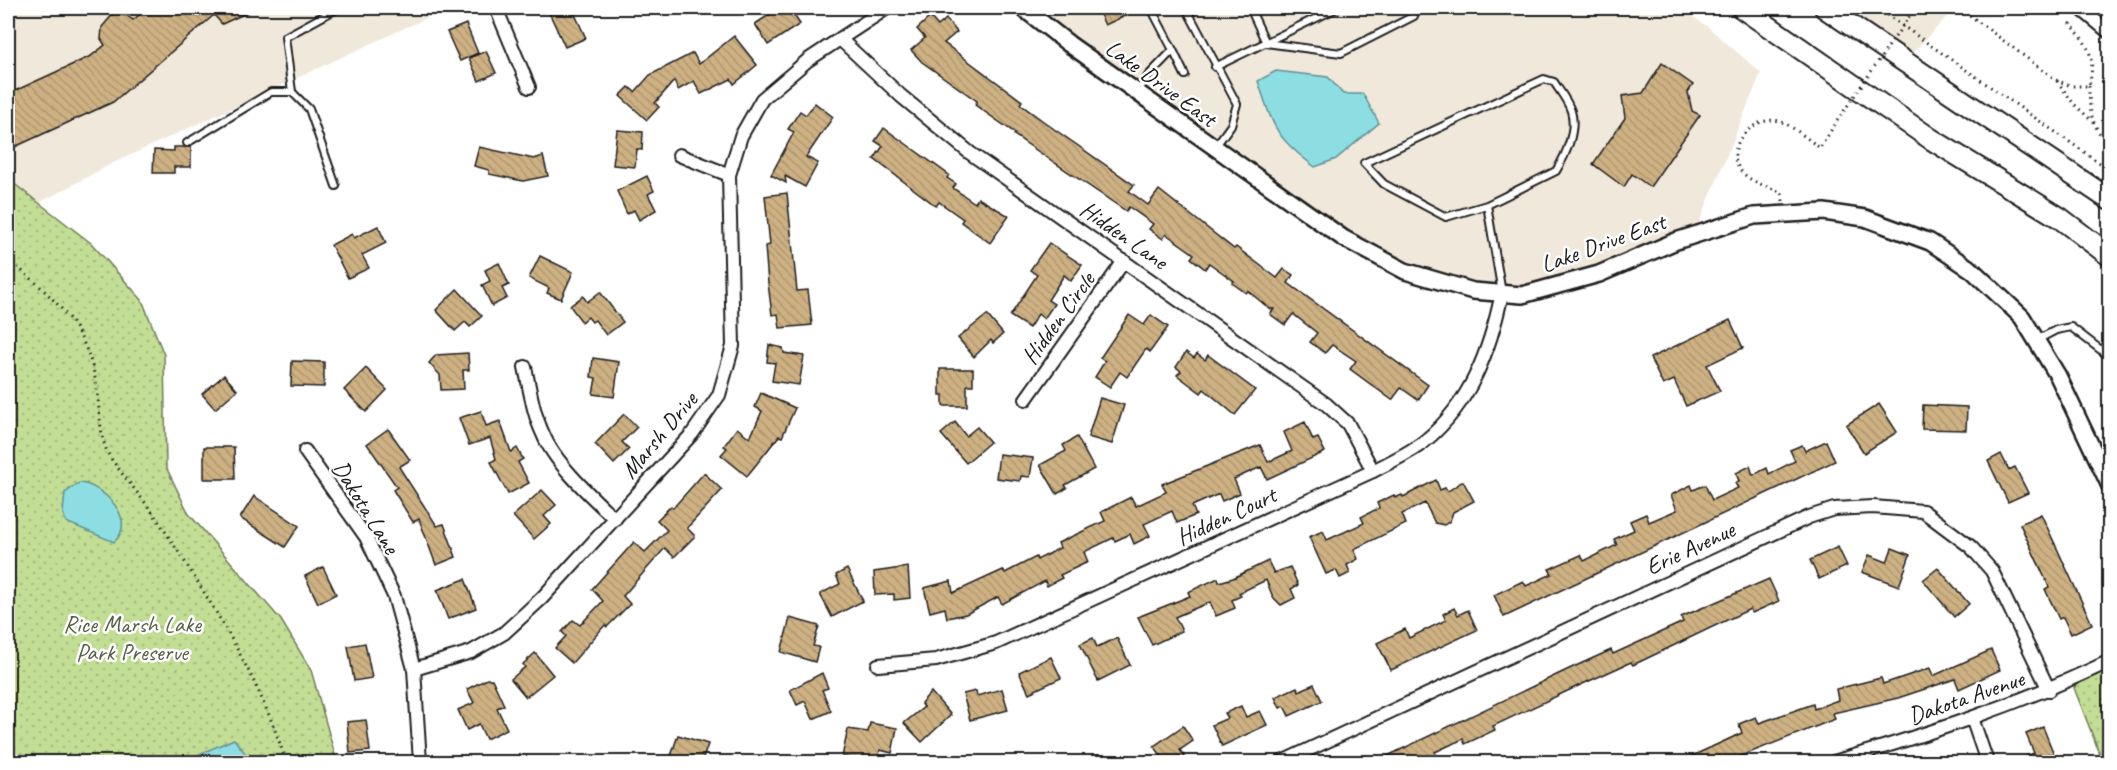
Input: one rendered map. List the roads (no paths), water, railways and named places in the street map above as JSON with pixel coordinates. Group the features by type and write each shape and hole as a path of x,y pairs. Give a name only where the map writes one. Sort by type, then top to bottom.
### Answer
{"main road":[{"path":"1742,8 1931,139 2060,218 2109,256"},
{"path":"1826,8 2109,200"}],"street":[{"path":"496,8 528,87"},
{"name":"Marsh Drive","path":"414,669 471,652 504,633 542,598 692,434 719,395 733,346 729,175 741,136 762,99 808,60 887,8"},
{"name":"Lake Drive East","path":"1023,8 1214,149 1343,238 1405,271 1473,291 1522,295 1599,274 1677,241 1754,216 1824,212 1865,218 1930,242 1972,270 2022,317 2058,376 2104,460 2109,486"},
{"path":"2081,8 2109,33"},
{"name":"Hidden Lane","path":"840,39 901,96 970,153 1326,404 1348,424 1373,471"},
{"path":"679,155 729,175"},
{"name":"Hidden Circle","path":"1026,399 1124,261"},
{"name":"Hidden Court","path":"878,664 936,660 996,643 1373,471 1424,442 1455,411 1483,364 1494,331 1502,293"},
{"path":"525,367 533,408 543,436 590,495 615,519"},
{"name":"Dakota Lane","path":"305,451 366,537 394,596 414,669 420,762"},
{"name":"Erie Avenue","path":"1282,762 1788,526 1834,509 1873,507 1923,511 1971,547 1992,571 2049,690"},
{"name":"Dakota Avenue","path":"1834,762 1972,718 2049,690 2109,661"},
{"path":"1972,718 1987,762"}],"lane":[{"path":"336,186 309,110 292,92 285,37 338,8"},
{"path":"1186,8 1215,67 1237,104 1231,125 1214,149"},
{"path":"1250,8 1266,43"},
{"path":"1215,67 1337,8"},
{"path":"1266,43 1341,53 1414,16 1410,8"},
{"path":"1152,10 1185,75"},
{"path":"1137,93 1148,76 1173,50"},
{"path":"1544,79 1554,81 1571,111 1572,132 1563,160 1556,171 1487,205 1446,217 1384,184 1364,163 1544,79"},
{"path":"187,143 271,92 292,92"},
{"path":"1487,205 1502,293"},
{"path":"2036,340 2056,330 2071,327 2109,357"}],"water":[{"path":"1276,71 1328,77 1343,94 1363,94 1379,123 1336,159 1315,167 1283,139 1272,121 1258,81"},
{"path":"79,483 98,490 115,505 122,524 121,533 114,542 66,522 63,513 65,493"},
{"path":"234,739 252,762 191,762 195,756"}],"park label":[{"name":"Rice Marsh Lake Park Preserve","path":"132,638"}]}
